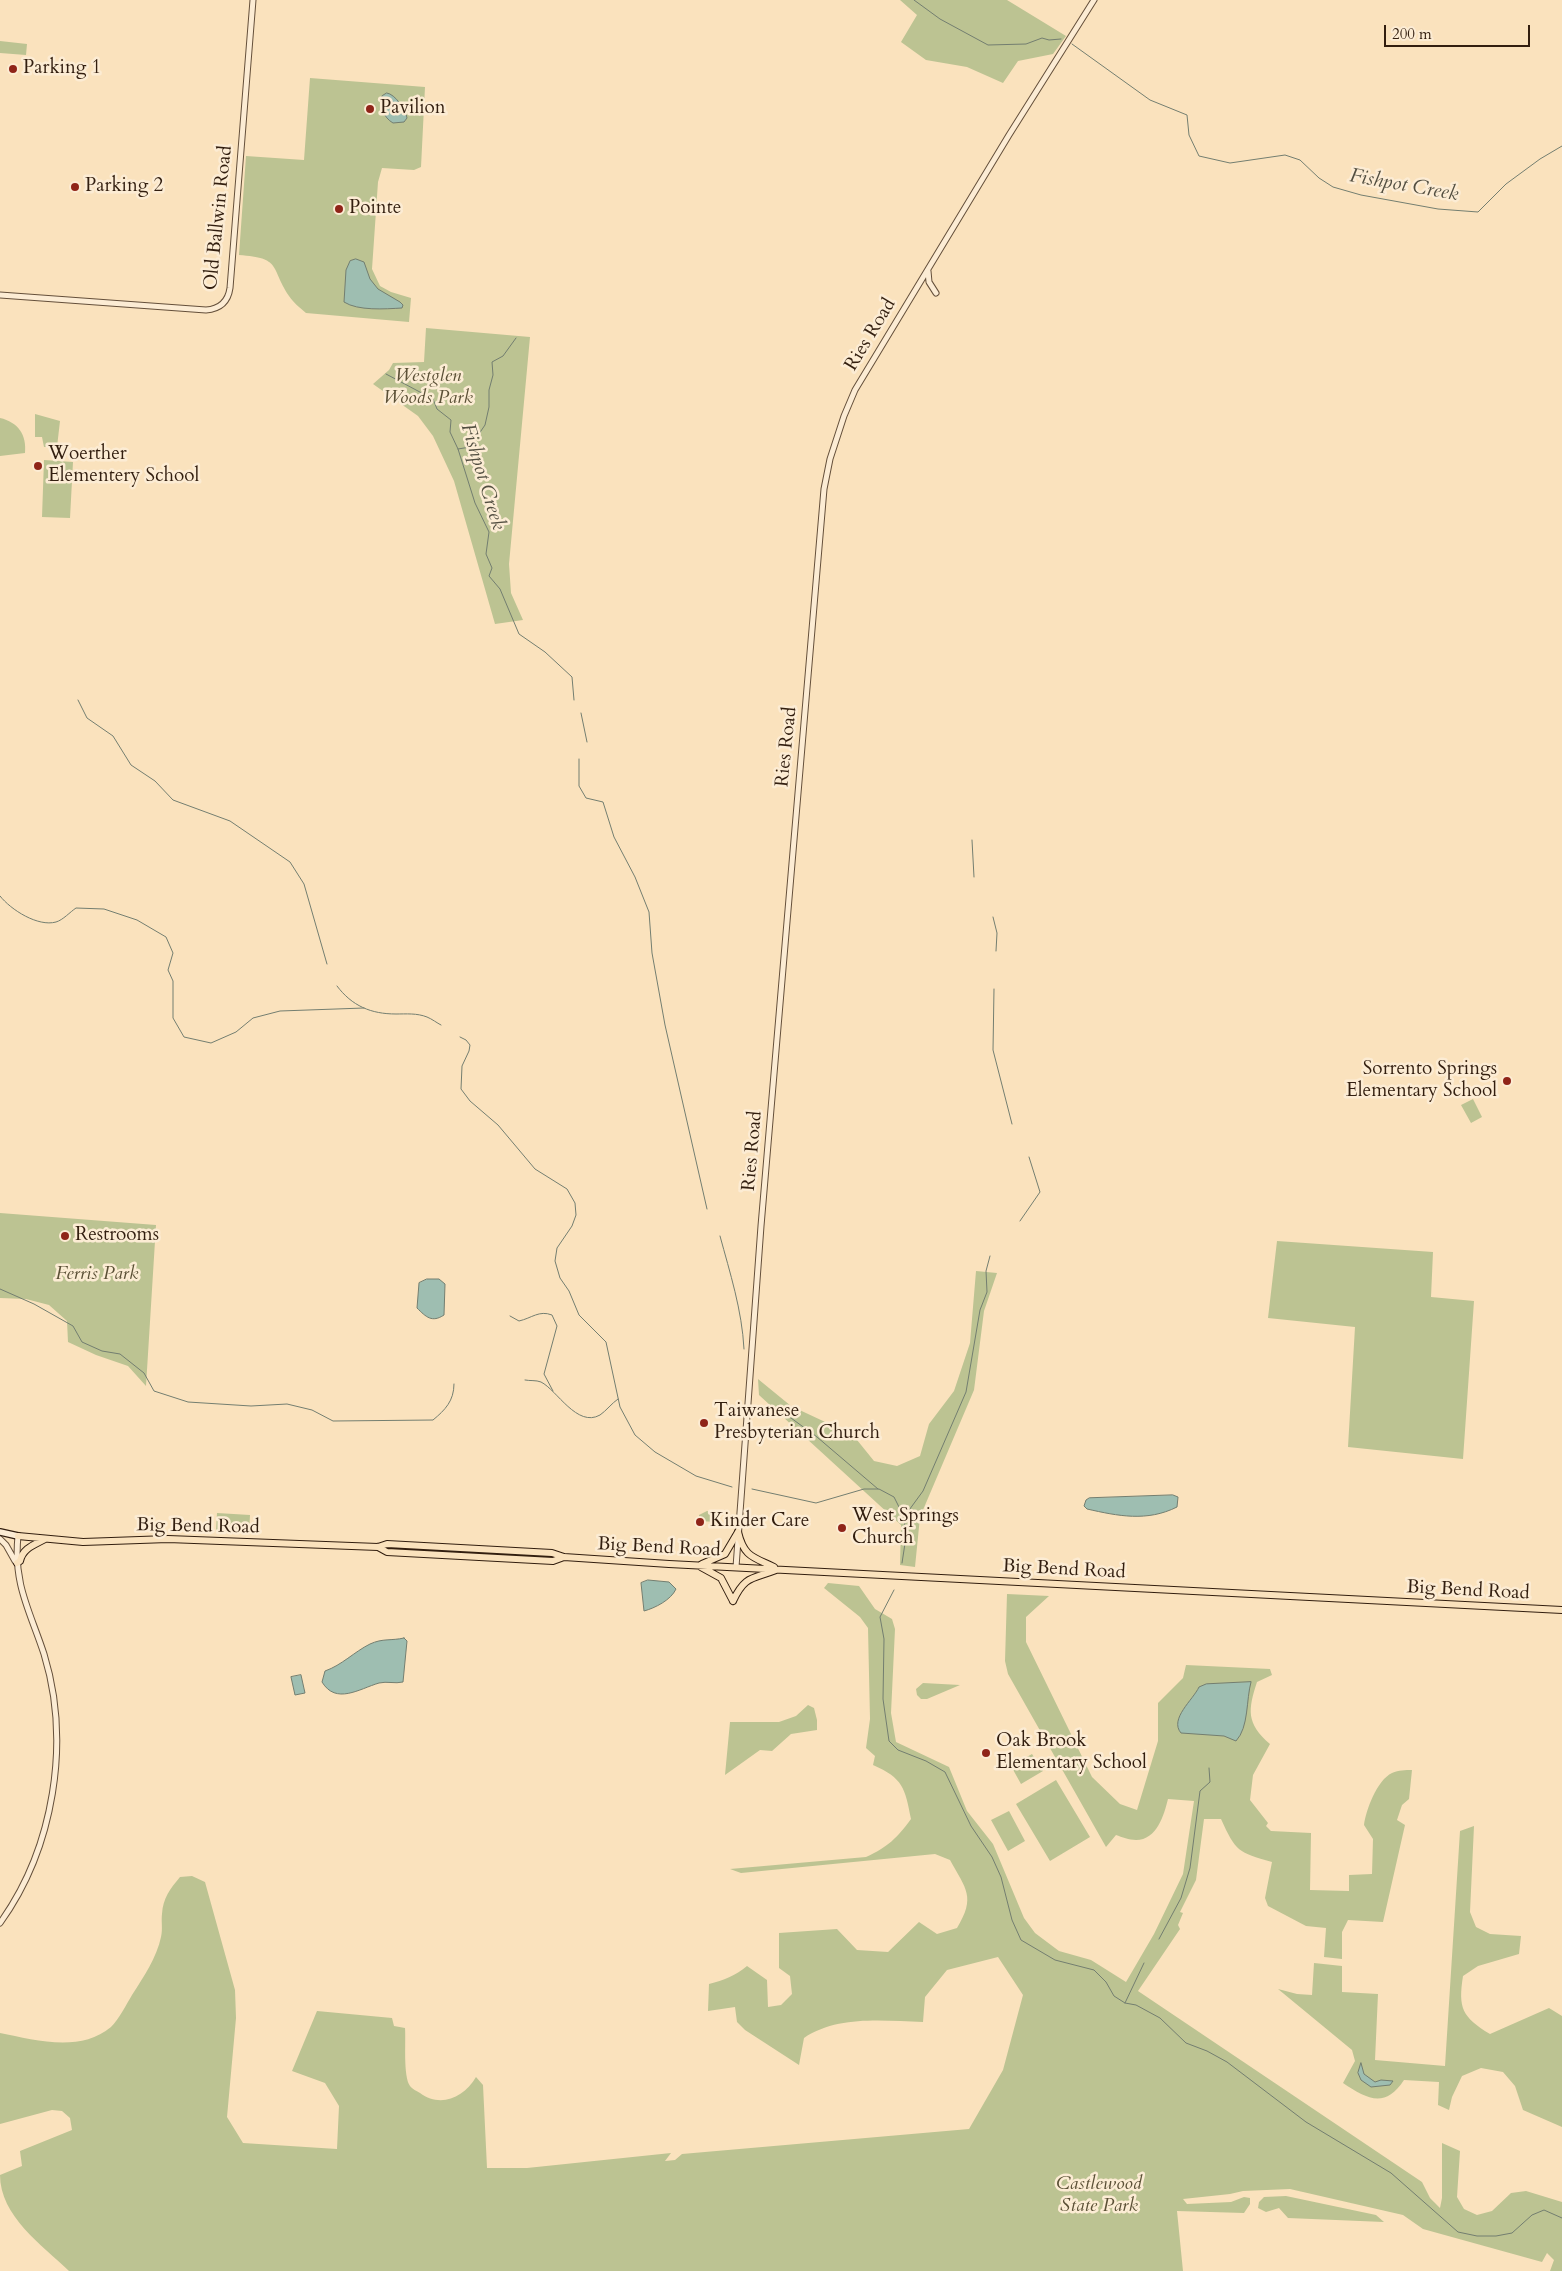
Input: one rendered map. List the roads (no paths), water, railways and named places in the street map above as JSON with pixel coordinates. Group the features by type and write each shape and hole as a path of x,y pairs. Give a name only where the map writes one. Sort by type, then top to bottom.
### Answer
{"main road":[{"path":"0,1532 18,1536"},
{"path":"698,1566 725,1554 738,1532"},
{"path":"738,1532 741,1543 748,1555 779,1569"},
{"name":"Big Bend Road","path":"18,1536 83,1542 168,1538 378,1547 387,1544 552,1554 564,1557 698,1566 1562,1610"},
{"path":"17,1563 28,1548 46,1539"},
{"path":"698,1566 721,1578 733,1600 744,1582 756,1575 779,1569"}],"street":[{"name":"Old Ballwin Road","path":"0,295 206,310 214,310 224,304 230,288 254,0"},
{"name":"Ries Road","path":"736,1567 792,847 810,674 825,482 844,416 855,390 1056,58 1094,0"},
{"path":"928,269 929,282 936,293"},
{"path":"0,1924 21,1891 35,1858 56,1770 54,1695 43,1653 22,1593 17,1563 18,1536"},
{"path":"0,1539 8,1546 17,1563"}],"waterway":[{"name":"Fishpot Creek","path":"914,0 940,19 988,45 1026,44 1042,38 1049,40 1061,39"},
{"name":"Fishpot Creek","path":"1072,44 1150,100 1187,115 1189,135 1199,156 1230,163 1285,155 1300,160 1319,178 1333,187 1361,195 1438,209 1478,212 1506,184 1540,159 1562,146"},
{"path":"458,449 470,447 485,425 489,407 489,390 493,375 492,362 503,356 516,338"},
{"name":"Fishpot Creek","path":"386,374 433,399 437,409 451,420 450,432 458,449 475,503 489,532 486,554 492,568 489,576 500,589 519,634 545,652 572,677 574,700"},
{"path":"78,700 87,718 113,736 131,765 155,781 173,800 230,821 290,862 304,884 327,964"},
{"path":"581,713 587,742"},
{"path":"579,759 579,786 586,798 603,802 614,837 635,877 649,912 652,953 665,1025 707,1209"},
{"path":"972,840 974,877"},
{"path":"0,896 18,912 41,922 59,921 76,908 104,909 137,920 166,937 173,953 168,970 173,981 173,1018 184,1037 211,1043 236,1032 253,1018 280,1011 364,1008"},
{"path":"993,917 997,933 996,951"},
{"path":"337,986 349,999 363,1008 387,1014 419,1015 441,1025"},
{"path":"994,989 993,1050 1012,1124"},
{"path":"460,1037 470,1045 462,1066 461,1089 470,1101 498,1125 535,1169 567,1189 575,1203 576,1215 572,1226 557,1248 555,1261 560,1278 569,1291 579,1315 606,1342 620,1407 635,1435 655,1452 696,1476 732,1487"},
{"path":"1020,1221 1040,1192 1029,1157"},
{"path":"720,1236 738,1306 744,1349"},
{"path":"904,1517 923,1491 966,1392 980,1310 987,1292 986,1271 990,1256"},
{"path":"0,1289 34,1304 73,1326 82,1342 102,1351 120,1354 144,1373 154,1391 188,1402 251,1406 287,1404 312,1410 333,1421 433,1420 451,1400 454,1384"},
{"path":"510,1316 519,1321 543,1313 552,1315 557,1326 544,1374 553,1391"},
{"path":"525,1380 541,1382 575,1412 592,1418 600,1415 618,1399"},
{"path":"764,1407 791,1418 817,1437 878,1489"},
{"path":"752,1489 816,1503 864,1489 879,1489 894,1497 904,1517 906,1537 902,1563"},
{"path":"894,1590 880,1617 884,1639 883,1699 889,1741 898,1750 926,1761 945,1772 971,1826 992,1857 1001,1877 1012,1920 1021,1940 1055,1960 1094,1970 1106,1982 1114,1996 1125,2003 1136,2005 1160,2018 1186,2043 1207,2051 1227,2062 1306,2122 1391,2173 1458,2232 1477,2236 1496,2236 1512,2233 1532,2215 1544,2210 1562,2218"},
{"path":"1159,1939 1181,1898 1190,1868 1200,1791 1210,1782 1209,1768"},
{"path":"1125,2003 1144,1963"}],"place":[{"name":"Parking 1","path":"13,69"},
{"name":"Pavilion","path":"370,109"},
{"name":"Parking 2","path":"75,187"},
{"name":"Pointe","path":"339,209"},
{"name":"Woerther Elementery School","path":"38,466"},
{"name":"Sorrento Springs Elementary School","path":"1507,1081"},
{"name":"Restrooms","path":"65,1236"},
{"name":"Taiwanese Presbyterian Church","path":"704,1423"},
{"name":"Kinder Care","path":"700,1522"},
{"name":"West Springs Church","path":"842,1528"},
{"name":"Oak Brook Elementary School","path":"986,1753"}],"park label":[{"name":"Westglen Woods Park","path":"428,388"},
{"name":"Ferris Park","path":"97,1275"},
{"name":"Castlewood State Park","path":"1099,2196"}]}
